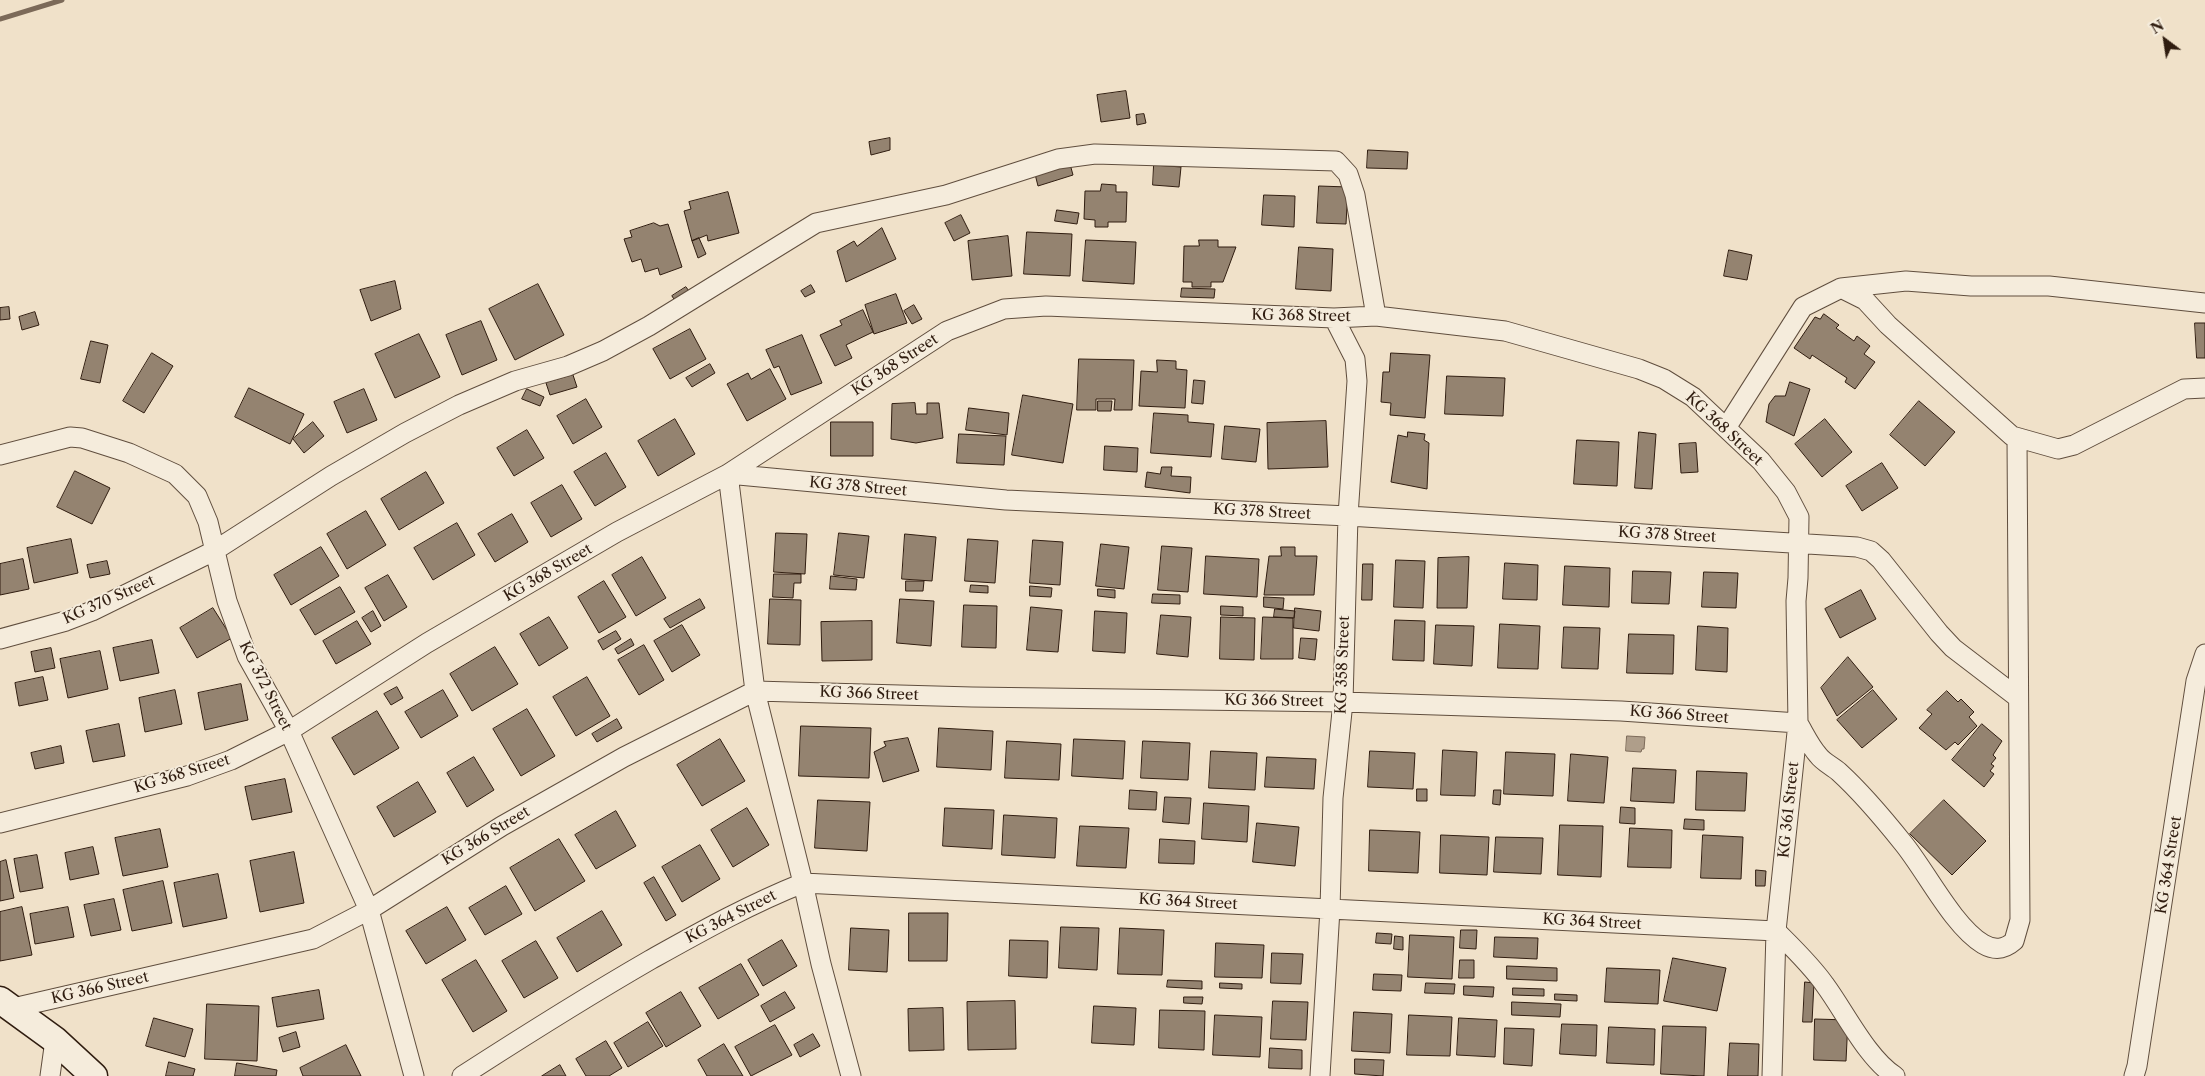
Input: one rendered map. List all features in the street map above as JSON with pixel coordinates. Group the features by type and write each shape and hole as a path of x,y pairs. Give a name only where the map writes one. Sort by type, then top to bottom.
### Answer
{"main road":[{"path":"7,1004 54,1040 94,1076"}],"street":[{"name":"KG 370 Street","path":"0,639 58,624 92,611 214,551 331,476 406,433 459,405 507,385 568,366 603,351 649,326 816,223 946,194 1058,159 1095,154 1336,161 1343,166 1348,174 1355,195 1376,316"},
{"path":"1726,428 1803,307 1841,288 1906,281 1971,286 2049,286 2205,303"},
{"path":"1841,288 1865,300 1895,331 2017,438 2058,449 2074,445 2184,389 2205,388"},
{"name":"KG 368 Street","path":"0,823 187,776 231,760 288,731 435,638 617,532 728,474 947,331 1004,309 1046,306 1334,318 1376,316 1505,331 1639,369 1664,379 1693,397 1761,461 1786,492 1799,516 1797,543"},
{"name":"KG 358 Street","path":"1320,1076 1330,909 1333,798 1343,702 1348,516 1356,366 1355,359 1334,318"},
{"name":"KG 372 Street","path":"0,455 70,437 82,438 129,453 175,474 196,496 208,522 227,601 247,656 288,731 369,910 414,1076"},
{"path":"1798,723 1818,756 1839,771 1864,797 1904,844 1953,914 1974,937 1984,945 1997,949 2004,948 2014,941 2020,920 2017,696 2017,438"},
{"path":"728,474 755,691 803,883 821,964 851,1076"},
{"name":"KG 378 Street","path":"728,474 1006,500 1348,516 1857,547 1871,551 1882,560 1953,648 2017,696"},
{"name":"KG 361 Street","path":"1772,1076 1776,930 1798,723 1797,543"},
{"name":"KG 364 Street","path":"2134,1076 2196,681 2205,654"},
{"name":"KG 366 Street","path":"7,1004 313,939 369,910 494,831 624,757 755,691 972,697 1343,702 1621,711 1798,723"},
{"name":"KG 364 Street","path":"462,1076 567,1008 720,920 755,902 803,883 1776,930"},
{"path":"1776,930 1812,966 1872,1053 1886,1070 1895,1076"},
{"path":"50,1076 54,1040"}],"shaded area":[{"path":"1627,736 1645,737 1644,749 1641,752 1626,751"}],"building":[{"path":"1126,91 1130,118 1101,122 1097,95"},
{"path":"1144,114 1146,123 1137,125 1136,115"},
{"path":"890,138 890,150 871,155 869,142"},
{"path":"1368,150 1408,152 1407,169 1367,168"},
{"path":"1070,164 1073,175 1038,186 1035,174"},
{"path":"1154,165 1181,167 1179,187 1153,185"},
{"path":"1102,184 1116,185 1116,192 1127,192 1126,222 1108,222 1108,227 1095,227 1095,220 1084,219 1085,191 1100,191"},
{"path":"1319,186 1348,187 1346,224 1317,223"},
{"path":"728,192 739,233 708,241 707,235 692,241 684,211 691,209 689,202"},
{"path":"1264,195 1295,196 1294,227 1262,225"},
{"path":"1057,210 1079,213 1077,224 1055,221"},
{"path":"961,215 970,233 954,241 945,223"},
{"path":"654,223 660,226 668,224 682,267 660,275 658,268 645,272 641,259 632,262 624,239 632,237 630,231"},
{"path":"882,228 896,259 846,282 837,251 854,241 857,246"},
{"path":"1027,232 1072,234 1070,276 1024,274"},
{"path":"1008,236 1012,276 972,280 968,241"},
{"path":"699,238 706,254 698,258 692,241"},
{"path":"1086,240 1136,242 1134,284 1083,281"},
{"path":"1199,240 1218,240 1218,247 1236,247 1223,282 1211,282 1211,287 1192,287 1192,282 1183,282 1184,246 1199,246"},
{"path":"1299,247 1333,249 1331,291 1296,289"},
{"path":"1729,250 1752,255 1747,280 1724,276"},
{"path":"395,281 401,309 371,321 360,290"},
{"path":"538,284 564,335 515,360 489,309"},
{"path":"811,285 815,292 805,297 801,291"},
{"path":"686,287 689,291 675,301 672,296"},
{"path":"1182,288 1215,289 1214,298 1181,297"},
{"path":"896,294 907,323 874,334 865,305"},
{"path":"914,305 922,319 912,324 904,311"},
{"path":"9,307 10,319 0,320 0,308"},
{"path":"863,310 873,332 846,345 852,358 835,366 820,335 842,325 840,321"},
{"path":"35,312 39,325 22,330 19,317"},
{"path":"1824,314 1839,325 1836,328 1854,341 1857,336 1870,346 1864,354 1875,362 1855,389 1845,382 1847,378 1812,355 1810,359 1794,348 1815,317 1820,319"},
{"path":"481,321 497,360 462,375 446,335"},
{"path":"2195,323 2205,323 2205,358 2197,358"},
{"path":"690,329 706,359 670,379 653,349"},
{"path":"419,334 440,377 395,398 375,354"},
{"path":"802,335 822,383 791,395 779,366 774,368 766,350"},
{"path":"91,341 108,345 100,383 81,379"},
{"path":"152,353 173,366 144,413 123,401"},
{"path":"1391,353 1430,355 1425,418 1390,415 1391,403 1381,402 1383,372 1389,372"},
{"path":"1079,359 1134,360 1132,410 1114,410 1115,399 1096,399 1096,410 1077,410"},
{"path":"1157,360 1176,361 1176,369 1187,370 1185,408 1139,406 1141,371 1157,372"},
{"path":"710,364 715,373 692,387 686,378"},
{"path":"770,369 786,399 747,421 727,384 748,373 751,379"},
{"path":"573,375 577,387 550,395 546,383"},
{"path":"1447,376 1505,378 1503,416 1445,414"},
{"path":"1194,380 1205,381 1203,404 1192,403"},
{"path":"1790,382 1810,389 1794,436 1766,422 1769,404 1775,396 1785,396"},
{"path":"249,388 304,414 290,444 235,417"},
{"path":"364,389 377,420 347,433 334,402"},
{"path":"527,389 544,397 540,406 522,399"},
{"path":"1023,395 1073,404 1063,463 1012,455"},
{"path":"586,399 602,427 573,444 557,416"},
{"path":"1098,401 1112,401 1111,411 1098,411"},
{"path":"1919,401 1955,432 1925,466 1890,435"},
{"path":"915,403 916,414 927,414 927,403 939,403 943,438 916,443 891,439 892,404"},
{"path":"969,408 1009,413 1007,435 966,430"},
{"path":"1154,413 1188,415 1188,422 1214,424 1211,457 1151,453"},
{"path":"675,419 695,454 658,476 638,441"},
{"path":"1825,419 1852,452 1822,477 1795,444"},
{"path":"1326,421 1328,467 1268,469 1267,423"},
{"path":"313,422 324,436 304,453 293,439"},
{"path":"831,422 873,422 873,456 831,456"},
{"path":"1225,426 1260,429 1256,462 1222,459"},
{"path":"527,430 544,458 514,476 497,448"},
{"path":"1408,432 1425,434 1424,440 1429,443 1427,489 1391,482 1398,435 1407,437"},
{"path":"1639,432 1656,434 1652,489 1635,488"},
{"path":"959,434 1006,436 1004,465 957,463"},
{"path":"1577,440 1619,442 1617,486 1574,484"},
{"path":"1696,443 1698,472 1681,473 1679,444"},
{"path":"1105,446 1138,448 1137,472 1104,470"},
{"path":"606,453 626,487 595,506 574,472"},
{"path":"1882,463 1898,488 1862,511 1846,486"},
{"path":"1162,467 1172,467 1171,476 1191,477 1190,493 1145,487 1147,472 1160,474"},
{"path":"75,471 110,488 92,524 57,507"},
{"path":"426,472 444,503 399,530 381,499"},
{"path":"562,485 582,519 551,537 531,503"},
{"path":"366,511 386,545 347,569 327,534"},
{"path":"512,514 528,542 495,562 478,534"},
{"path":"457,523 475,555 433,580 414,548"},
{"path":"776,533 807,534 805,574 774,572"},
{"path":"839,533 869,536 864,578 834,575"},
{"path":"905,534 936,537 932,581 902,579"},
{"path":"71,539 78,573 34,583 27,548"},
{"path":"968,539 998,541 995,583 965,581"},
{"path":"1033,540 1063,542 1060,585 1030,583"},
{"path":"1101,544 1129,547 1124,589 1096,586"},
{"path":"1162,546 1192,548 1188,592 1158,590"},
{"path":"321,547 339,576 291,605 274,575"},
{"path":"1281,547 1295,547 1295,556 1317,556 1314,595 1264,595 1269,556 1281,556"},
{"path":"1206,556 1259,559 1257,597 1204,594"},
{"path":"642,557 666,598 636,616 612,575"},
{"path":"1469,557 1467,608 1437,608 1438,558"},
{"path":"23,559 29,589 0,595 0,564"},
{"path":"1396,560 1425,561 1423,608 1394,607"},
{"path":"107,561 110,574 90,578 87,565"},
{"path":"1505,563 1538,565 1537,600 1503,599"},
{"path":"1363,564 1373,564 1372,600 1362,600"},
{"path":"1565,566 1610,568 1609,607 1563,605"},
{"path":"1633,571 1671,572 1669,604 1632,603"},
{"path":"1704,572 1738,573 1736,608 1702,607"},
{"path":"774,574 801,574 801,583 794,583 793,598 773,597"},
{"path":"388,575 407,607 384,621 365,588"},
{"path":"831,576 857,579 856,590 830,589"},
{"path":"604,581 626,617 599,633 578,597"},
{"path":"906,581 924,581 923,591 906,591"},
{"path":"971,585 988,586 988,593 970,592"},
{"path":"1030,586 1052,588 1051,597 1030,596"},
{"path":"340,587 355,612 315,635 300,610"},
{"path":"1098,589 1115,590 1115,598 1098,596"},
{"path":"1861,590 1876,619 1840,638 1825,609"},
{"path":"1153,594 1180,595 1180,604 1152,603"},
{"path":"1264,597 1284,598 1283,609 1264,607"},
{"path":"700,599 705,608 670,628 664,619"},
{"path":"770,599 801,600 800,645 768,644"},
{"path":"900,599 934,601 931,646 897,643"},
{"path":"964,605 997,606 996,648 962,647"},
{"path":"1221,606 1243,607 1243,616 1221,615"},
{"path":"1031,607 1062,610 1058,652 1027,650"},
{"path":"213,608 232,638 197,658 180,628"},
{"path":"1295,608 1321,611 1319,631 1294,628"},
{"path":"1275,609 1295,611 1294,618 1274,617"},
{"path":"373,611 381,626 371,632 362,618"},
{"path":"1095,611 1127,613 1125,653 1093,651"},
{"path":"1161,615 1191,617 1188,657 1157,654"},
{"path":"549,617 568,648 539,666 520,634"},
{"path":"1221,617 1255,618 1254,660 1220,659"},
{"path":"1263,617 1293,618 1293,659 1261,659"},
{"path":"1395,620 1425,621 1424,661 1393,660"},
{"path":"357,621 371,644 336,664 323,641"},
{"path":"872,621 872,660 822,661 821,622"},
{"path":"1500,624 1540,626 1538,669 1498,668"},
{"path":"682,625 700,655 672,672 654,641"},
{"path":"1436,625 1474,626 1472,666 1434,664"},
{"path":"1698,626 1728,628 1727,672 1696,670"},
{"path":"1564,627 1600,628 1598,669 1562,668"},
{"path":"616,631 621,639 603,650 598,641"},
{"path":"1629,634 1674,635 1673,674 1627,673"},
{"path":"1301,638 1317,639 1315,660 1299,658"},
{"path":"631,639 634,645 618,654 615,649"},
{"path":"152,640 159,673 120,681 113,648"},
{"path":"644,645 664,680 639,695 618,660"},
{"path":"495,647 518,684 472,711 450,674"},
{"path":"51,648 55,668 35,672 31,652"},
{"path":"100,651 108,689 68,698 60,659"},
{"path":"1848,657 1873,687 1837,716 1821,688"},
{"path":"43,677 48,700 19,706 15,683"},
{"path":"587,677 610,716 576,736 553,697"},
{"path":"241,684 248,720 205,730 198,693"},
{"path":"397,687 403,698 391,705 384,694"},
{"path":"175,690 182,724 145,732 139,698"},
{"path":"443,690 458,716 421,738 405,712"},
{"path":"1873,690 1897,719 1862,748 1837,720"},
{"path":"1947,691 1958,702 1961,699 1974,712 1969,717 1977,726 1958,745 1955,742 1946,750 1919,728 1932,714 1927,710"},
{"path":"527,709 555,756 521,776 493,729"},
{"path":"377,711 399,748 354,775 332,738"},
{"path":"617,719 622,728 597,742 592,734"},
{"path":"119,724 125,756 93,762 86,731"},
{"path":"1982,724 2002,741 1993,755 1996,758 1991,764 1994,766 1990,771 1994,774 1984,787 1952,760"},
{"path":"801,726 871,728 869,778 799,776"},
{"path":"939,728 993,731 991,770 937,767"},
{"path":"908,738 919,771 883,782 874,752 886,746 884,742"},
{"path":"720,739 745,781 702,806 677,765"},
{"path":"1074,739 1125,741 1123,779 1072,776"},
{"path":"1007,741 1061,744 1059,780 1005,778"},
{"path":"1143,741 1190,743 1188,780 1141,778"},
{"path":"61,746 64,763 35,769 31,753"},
{"path":"1443,750 1477,752 1475,796 1441,795"},
{"path":"1211,751 1257,753 1255,790 1209,788"},
{"path":"1370,751 1415,753 1413,789 1368,787"},
{"path":"1506,752 1555,754 1553,796 1504,794"},
{"path":"1571,754 1608,757 1604,803 1568,801"},
{"path":"474,757 494,790 467,807 447,773"},
{"path":"1267,757 1316,759 1314,789 1265,787"},
{"path":"1633,768 1676,770 1674,803 1631,801"},
{"path":"1697,771 1747,773 1745,811 1696,810"},
{"path":"285,779 292,812 252,820 245,787"},
{"path":"418,782 436,812 394,837 377,807"},
{"path":"1417,789 1427,789 1427,801 1417,801"},
{"path":"1130,790 1157,792 1156,810 1129,809"},
{"path":"1494,790 1501,790 1500,805 1493,804"},
{"path":"1165,797 1191,798 1189,824 1163,822"},
{"path":"818,800 870,802 867,851 815,848"},
{"path":"1944,800 1986,841 1952,875 1910,834"},
{"path":"1204,803 1249,806 1247,842 1202,839"},
{"path":"1621,807 1635,808 1635,824 1620,823"},
{"path":"747,808 769,845 733,867 711,830"},
{"path":"945,808 994,810 992,849 943,846"},
{"path":"616,811 636,846 596,869 575,835"},
{"path":"1004,815 1057,818 1055,858 1002,855"},
{"path":"1685,819 1704,820 1704,830 1684,829"},
{"path":"1257,823 1299,827 1295,866 1253,862"},
{"path":"1560,825 1603,826 1601,877 1558,875"},
{"path":"1080,826 1129,828 1126,868 1077,866"},
{"path":"1630,828 1672,830 1671,868 1628,867"},
{"path":"160,829 168,867 123,876 115,838"},
{"path":"1370,830 1420,832 1418,873 1369,871"},
{"path":"1441,835 1489,837 1487,875 1440,873"},
{"path":"1703,835 1743,837 1741,879 1701,878"},
{"path":"1496,837 1543,838 1541,874 1494,872"},
{"path":"559,839 585,881 535,911 510,868"},
{"path":"1160,839 1195,841 1194,864 1159,863"},
{"path":"700,845 720,879 682,902 662,867"},
{"path":"93,847 99,874 70,880 65,853"},
{"path":"294,852 304,903 260,912 250,861"},
{"path":"37,855 43,888 20,892 14,859"},
{"path":"6,860 14,898 0,901 0,862"},
{"path":"1756,870 1766,871 1765,886 1756,886"},
{"path":"218,874 227,918 183,927 174,883"},
{"path":"654,877 676,915 666,921 644,883"},
{"path":"163,881 172,923 132,931 123,890"},
{"path":"506,886 522,914 485,935 469,908"},
{"path":"114,899 121,930 91,936 84,905"},
{"path":"22,907 32,955 0,961 0,912"},
{"path":"68,907 74,937 35,944 30,914"},
{"path":"447,907 466,940 426,964 406,931"},
{"path":"602,911 622,945 577,972 557,938"},
{"path":"909,913 948,913 947,961 909,961"},
{"path":"1061,927 1099,928 1097,970 1059,968"},
{"path":"851,928 889,930 887,972 849,970"},
{"path":"1120,928 1164,930 1162,975 1118,974"},
{"path":"1461,930 1477,930 1476,949 1460,948"},
{"path":"1377,933 1392,934 1391,944 1376,943"},
{"path":"1410,935 1454,937 1452,979 1408,977"},
{"path":"1395,936 1403,937 1403,950 1394,949"},
{"path":"1495,937 1538,938 1537,959 1494,957"},
{"path":"782,940 797,966 763,986 748,960"},
{"path":"1010,940 1048,941 1047,978 1009,976"},
{"path":"536,941 558,978 524,998 502,961"},
{"path":"1216,943 1264,945 1262,978 1215,977"},
{"path":"1272,953 1303,954 1301,984 1271,983"},
{"path":"1673,958 1726,968 1717,1011 1664,1001"},
{"path":"476,960 507,1011 473,1032 442,980"},
{"path":"1460,960 1474,960 1474,978 1459,978"},
{"path":"741,964 759,995 718,1019 699,988"},
{"path":"1507,966 1557,968 1557,981 1507,979"},
{"path":"1607,968 1660,970 1658,1004 1605,1002"},
{"path":"1374,974 1402,975 1401,991 1373,990"},
{"path":"1168,980 1202,981 1202,989 1167,987"},
{"path":"1805,982 1814,983 1812,1022 1803,1022"},
{"path":"1220,983 1242,984 1242,989 1220,988"},
{"path":"1426,983 1455,984 1454,994 1425,993"},
{"path":"1464,986 1494,987 1493,997 1464,995"},
{"path":"1513,988 1544,989 1544,996 1513,995"},
{"path":"319,990 324,1019 277,1027 272,998"},
{"path":"681,992 701,1026 666,1047 646,1013"},
{"path":"785,992 795,1008 770,1022 761,1006"},
{"path":"1555,994 1577,995 1577,1001 1555,1000"},
{"path":"1184,997 1203,997 1202,1004 1184,1003"},
{"path":"1015,1001 1016,1049 968,1050 967,1002"},
{"path":"1273,1001 1308,1002 1306,1040 1271,1039"},
{"path":"1512,1002 1561,1004 1560,1017 1512,1015"},
{"path":"207,1004 259,1006 257,1061 205,1059"},
{"path":"1094,1006 1136,1008 1134,1045 1092,1043"},
{"path":"943,1008 944,1050 909,1051 908,1009"},
{"path":"1160,1010 1205,1011 1204,1050 1159,1048"},
{"path":"1354,1012 1392,1014 1390,1053 1352,1051"},
{"path":"1215,1015 1262,1017 1260,1057 1213,1055"},
{"path":"1409,1015 1452,1017 1450,1056 1407,1055"},
{"path":"154,1018 193,1029 185,1057 146,1046"},
{"path":"1459,1018 1497,1020 1495,1057 1457,1055"},
{"path":"1815,1019 1848,1020 1846,1061 1814,1060"},
{"path":"648,1022 663,1046 628,1067 614,1043"},
{"path":"1562,1024 1597,1025 1596,1056 1560,1054"},
{"path":"775,1025 792,1055 751,1076 735,1047"},
{"path":"1663,1026 1706,1027 1704,1076 1661,1074"},
{"path":"1609,1027 1655,1029 1654,1065 1607,1063"},
{"path":"1505,1028 1534,1029 1532,1066 1504,1064"},
{"path":"296,1032 300,1047 283,1052 279,1038"},
{"path":"813,1034 820,1046 800,1057 794,1045"},
{"path":"606,1041 622,1068 609,1076 586,1076 576,1059"},
{"path":"1730,1043 1759,1044 1758,1076 1728,1076"},
{"path":"724,1044 743,1076 707,1076 698,1060"},
{"path":"346,1045 361,1076 303,1076 300,1068"},
{"path":"1270,1048 1302,1050 1302,1069 1269,1068"},
{"path":"1355,1059 1384,1060 1383,1076 1355,1074"},
{"path":"169,1062 195,1069 193,1076 166,1076"},
{"path":"237,1063 277,1070 276,1076 235,1076"},
{"path":"560,1065 566,1076 542,1076"}],"waterway":[{"path":"0,19 62,0"}]}
